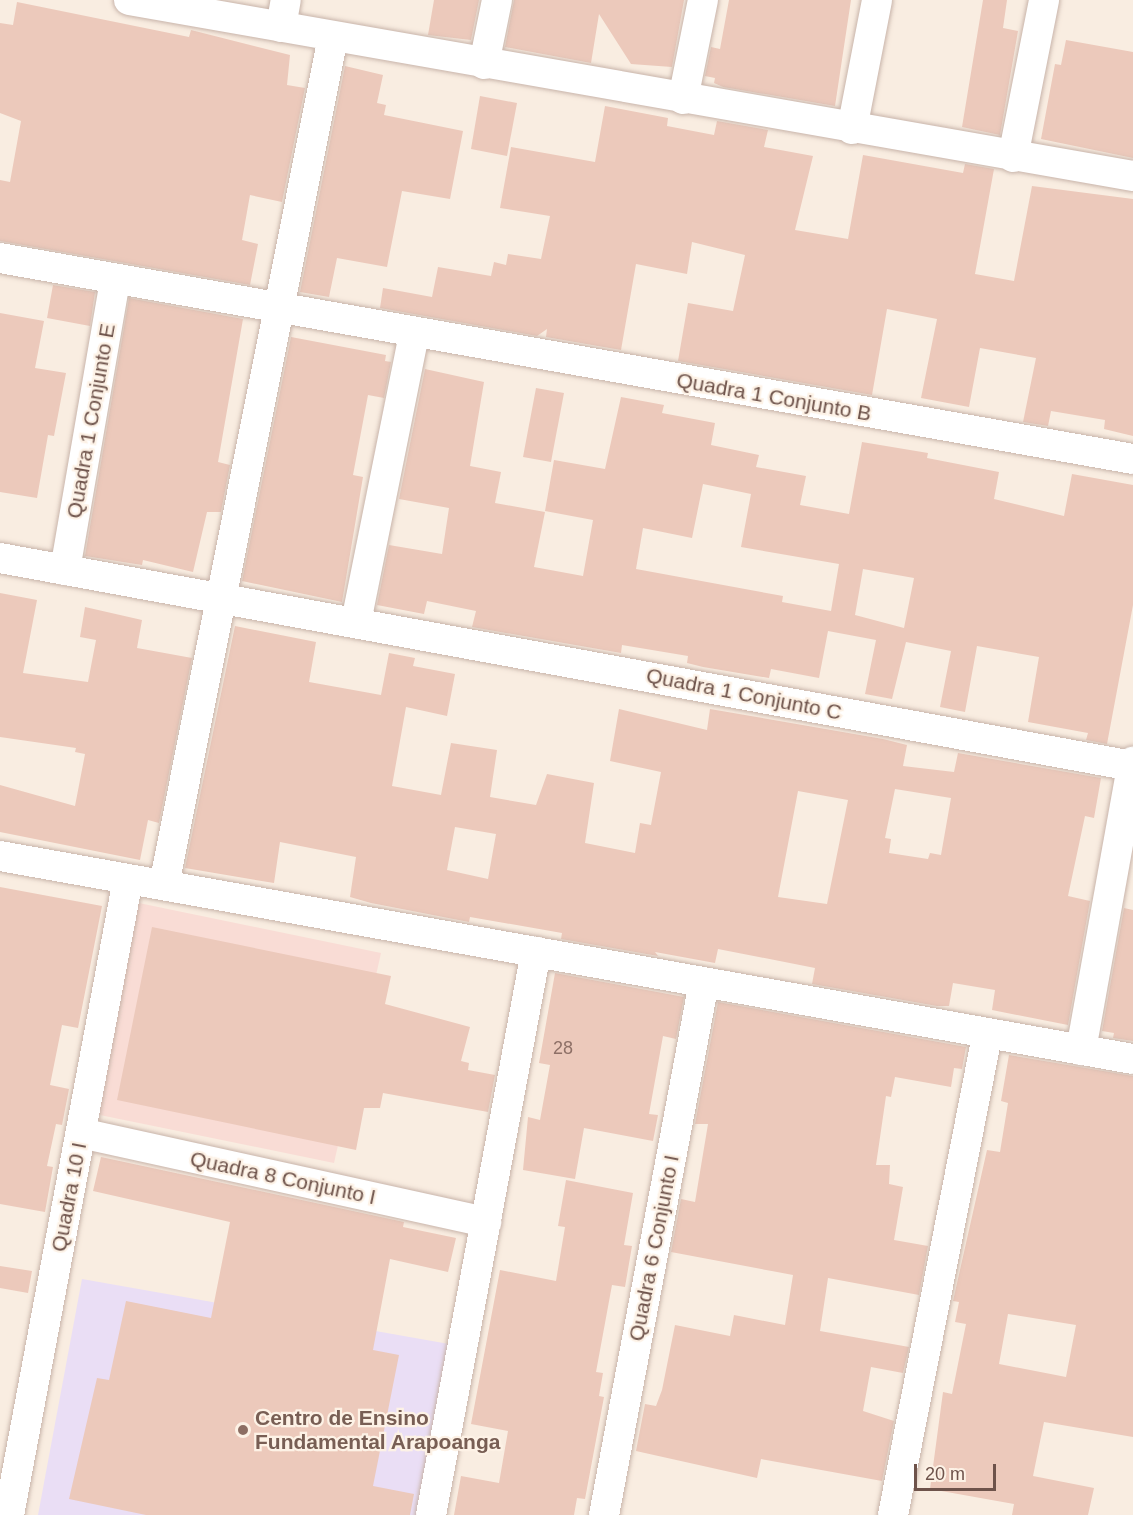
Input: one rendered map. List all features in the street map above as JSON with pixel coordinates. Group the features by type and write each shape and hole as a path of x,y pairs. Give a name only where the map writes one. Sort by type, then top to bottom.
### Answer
{"street":[{"path":"129,0 284,14 333,37 1013,157 1133,176"},
{"path":"484,64 497,0"},
{"path":"683,99 703,0"},
{"path":"852,129 877,0"},
{"path":"1013,157 1044,0"},
{"path":"164,885 333,37"},
{"path":"0,258 414,335 356,622 0,558"},
{"name":"Quadra 1 Conjunto E","path":"66,570 115,280"},
{"name":"Quadra 1 Conjunto B","path":"414,335 1133,459"},
{"name":"Quadra 1 Conjunto C","path":"356,622 1133,764"},
{"path":"1081,1050 1133,764"},
{"path":"0,856 1133,1059"},
{"name":"Quadra 10 I","path":"9,1515 128,879"},
{"path":"431,1515 536,952"},
{"name":"Quadra 6 Conjunto I","path":"604,1515 704,982"},
{"path":"893,1515 988,1033"},
{"name":"Quadra 8 Conjunto I","path":"81,1133 486,1222"}],"shaded area":[{"path":"134,902 381,953 334,1163 95,1114"},
{"name":"Centro de Ensino Fundamental Arapoanga","path":"82,1279 449,1344 417,1515 38,1515"}],"building":[{"path":"434,0 479,0 471,40 428,35"},
{"path":"514,0 684,0 672,67 631,64 599,14 591,63 505,47"},
{"path":"729,0 851,0 835,106 723,87 714,83 715,78 705,76 711,47 720,49"},
{"path":"983,0 1007,0 1003,28 1018,31 1000,135 962,127"},
{"path":"17,2 189,37 191,30 290,55 287,85 305,88 282,202 250,195 242,240 258,244 250,285 0,241 0,180 10,182 21,121 0,113 0,23 13,25"},
{"path":"1066,40 1133,52 1133,158 1041,139 1055,64 1061,65"},
{"path":"345,66 383,75 377,103 386,105 384,115 463,131 450,199 402,191 387,267 337,258 329,297 300,292"},
{"path":"480,96 517,103 507,156 471,149"},
{"path":"605,106 668,118 667,126 714,135 717,121 768,130 764,147 813,156 795,230 848,239 863,155 963,173 965,164 994,169 975,274 1014,281 1032,186 1133,199 1133,436 1104,429 1105,420 1051,411 1048,426 1023,422 1036,358 980,348 969,407 921,398 937,319 887,309 872,395 678,361 688,303 733,311 745,255 692,242 687,274 636,264 621,350 546,337 547,329 537,336 380,308 383,288 432,297 438,267 491,276 494,262 506,265 508,254 541,259 550,216 500,208 511,147 595,162"},
{"path":"53,285 95,292 90,326 47,318"},
{"path":"129,298 243,319 218,462 230,465 221,512 207,512 193,572 143,560 142,565 85,556"},
{"path":"0,313 44,321 35,368 66,373 54,436 48,435 37,498 0,492"},
{"path":"291,337 386,355 385,361 391,362 384,398 368,395 353,475 363,477 342,602 242,581"},
{"path":"425,369 484,382 470,466 501,472 495,503 545,512 534,567 583,576 593,520 545,511 554,460 605,469 621,397 664,405 662,413 715,423 711,445 759,455 756,467 806,476 800,505 849,514 862,442 928,453 927,458 999,472 994,499 1064,516 1072,474 1133,485 1133,605 1107,744 1086,740 1088,733 1028,722 1039,657 977,646 965,712 940,707 951,651 906,642 892,699 865,694 876,640 828,631 819,678 771,669 769,678 687,663 688,656 622,645 621,653 472,627 476,611 427,601 424,614 377,605 389,545 442,554 449,508 399,499","holes":["703,484 751,494 741,547 839,564 831,611 782,602 783,596 636,569 643,528 692,538","863,569 914,578 904,628 855,615"]},
{"path":"536,388 564,393 551,462 523,457"},
{"path":"0,593 37,600 23,673 88,682 96,640 80,637 85,607 142,620 137,648 192,658 159,823 148,820 140,860 0,832 0,785 75,806 85,754 75,752 76,748 0,737"},
{"path":"235,626 316,642 309,682 381,695 389,653 415,658 413,666 455,674 447,716 406,707 392,786 441,795 451,743 497,750 490,797 536,805 547,774 594,783 585,843 635,853 640,823 651,825 661,772 610,761 619,709 707,730 710,709 883,739 907,745 903,766 954,772 958,753 1101,778 1094,818 1085,816 1068,896 1090,901 1068,1025 992,1010 995,990 953,983 949,1006 937,1006 812,984 815,968 718,949 715,963 655,952 658,956 561,939 562,933 470,917 469,922 371,903 350,897 356,857 280,842 274,883 185,868","holes":["895,789 951,798 941,855 930,853 928,859 889,853 891,839 885,838","798,791 848,800 827,904 778,897","455,827 496,834 488,879 447,870"]},
{"path":"0,887 102,906 78,1028 62,1025 50,1085 69,1089 62,1125 56,1124 47,1166 53,1167 45,1212 0,1204"},
{"path":"1124,908 1133,910 1133,1041 1113,1038 1114,1033 1102,1031"},
{"path":"152,927 391,976 385,1004 470,1027 461,1061 469,1063 468,1070 495,1075 488,1112 383,1093 380,1108 364,1108 356,1150 117,1100"},
{"path":"555,973 684,997 676,1039 663,1036 649,1114 658,1115 653,1141 584,1128 575,1179 523,1170 528,1117 540,1120 550,1065 539,1063"},
{"path":"718,1002 966,1047 962,1069 954,1068 951,1087 895,1077 891,1097 886,1096 876,1165 890,1165 889,1184 903,1187 894,1240 928,1246 919,1295 828,1278 820,1331 909,1347 903,1373 871,1367 863,1411 894,1421 882,1481 761,1459 757,1478 636,1451 645,1404 656,1406 662,1390 675,1325 730,1336 734,1315 785,1325 793,1275 671,1252 681,1199 695,1202 708,1124 695,1124"},
{"path":"1009,1055 1133,1076 1133,1437 1044,1422 1033,1476 1094,1488 1088,1515 1012,1515 1014,1504 930,1489 943,1392 952,1394 966,1324 955,1322 959,1302 953,1301 987,1150 1000,1152 1008,1103 1001,1101","holes":["1008,1314 1076,1325 1066,1377 999,1364"]},
{"name":"Centro de Ensino Fundamental Arapoanga","path":"101,1157 404,1222 403,1227 456,1238 448,1272 390,1259 373,1350 399,1355 373,1486 414,1494 410,1515 146,1515 69,1499 97,1378 109,1380 126,1301 211,1318 230,1222 93,1191"},
{"path":"566,1180 633,1193 624,1245 632,1246 625,1287 612,1285 596,1372 603,1373 599,1396 604,1397 585,1499 577,1498 574,1515 454,1515 461,1476 499,1483 508,1431 471,1424 500,1270 556,1281 565,1227 558,1226"},
{"path":"0,1266 32,1271 28,1293 0,1288"}],"place":[{"name":"Centro de Ensino Fundamental Arapoanga","path":"243,1430"}]}
